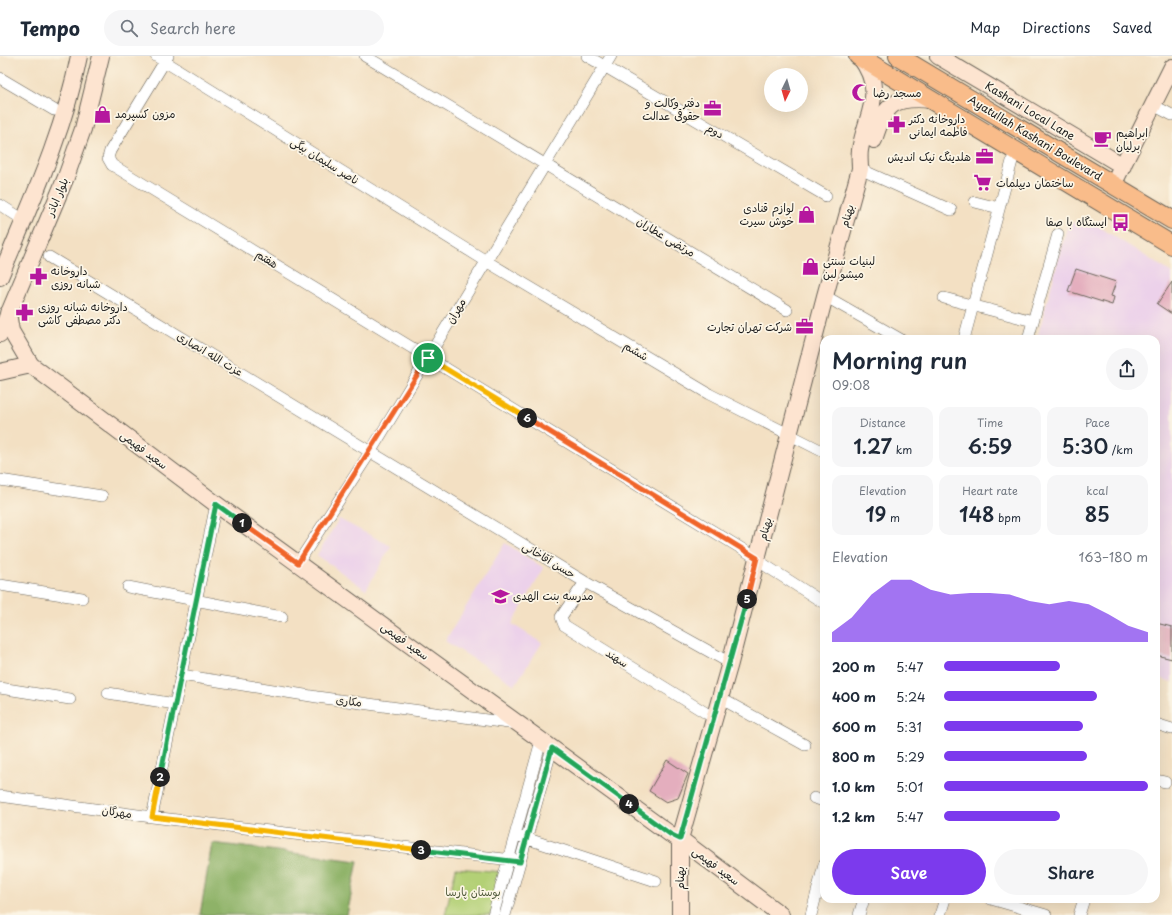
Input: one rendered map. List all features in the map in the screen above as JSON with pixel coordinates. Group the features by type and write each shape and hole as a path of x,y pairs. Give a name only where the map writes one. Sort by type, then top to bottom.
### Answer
{"main road":[{"name":"بلوار اباذر","path":"0,277 55,144 80,56"},
{"name":"بلوار اباذر","path":"0,334 66,177 83,129 101,56"},
{"name":"Ayatullah Kashani Boulevard","path":"898,56 1172,220"},
{"name":"Kashani Local Lane","path":"938,56 1123,166"},
{"name":"Ayatullah Kashani Boulevard","path":"859,57 1172,245"},
{"name":"بهنام","path":"680,915 680,839 760,561 789,434 860,169 860,150 879,107 873,80 868,67 859,57"},
{"path":"1113,185 1172,67"},
{"path":"879,107 904,100 932,100"},
{"path":"0,372 31,365 11,331 8,313"},
{"name":"سعید فهیمی","path":"31,365 216,504 670,834 680,839 781,915"}],"street":[{"name":"مرتضی عطاران","path":"365,56 787,310"},
{"name":"دوم","path":"587,56 826,196"},
{"name":"مهران","path":"298,563 371,451 611,56"},
{"name":"هفتم","path":"163,58 110,151 108,158 112,165 760,561 820,600"},
{"name":"ناصر سلیمان بیگی","path":"163,58 486,261"},
{"path":"0,78 54,110"},
{"path":"1153,105 1172,115"},
{"path":"965,335 1015,150"},
{"path":"860,169 951,210"},
{"path":"975,202 1000,208"},
{"path":"0,205 16,215"},
{"path":"1029,335 1058,234"},
{"name":"عزت الله انصاری","path":"50,257 371,451"},
{"name":"ششم","path":"486,261 709,394 820,450"},
{"path":"825,296 893,335"},
{"path":"944,298 1033,321"},
{"name":"حسن آقاخانی","path":"371,451 585,582 730,664"},
{"path":"0,480 102,496"},
{"path":"152,817 216,504"},
{"name":"سهند","path":"585,582 561,617 564,625 714,718"},
{"path":"0,585 82,598"},
{"path":"128,587 282,617"},
{"name":"مکاری","path":"180,675 317,697 518,724"},
{"path":"0,688 70,699"},
{"path":"108,693 175,704"},
{"path":"720,698 805,745"},
{"path":"1160,725 1172,729"},
{"path":"492,915 515,835 547,744"},
{"path":"505,915 527,838 547,744"},
{"name":"مهرگان","path":"0,796 152,817 520,862"},
{"path":"515,835 656,881"},
{"path":"811,915 820,880"},
{"path":"859,915 863,903"},
{"path":"940,915 944,903"},
{"path":"1005,903 1046,915"},
{"path":"1079,915 1083,903"}],"shaded area":[{"path":"1090,221 1172,273 1172,682 1160,678 1160,335 1038,335 1068,223"},
{"path":"339,519 391,546 366,590 317,555"},
{"name":"مدرسه بنت الهدی","path":"505,543 544,568 512,624 542,643 515,685 445,641"}],"green space":[{"path":"212,843 358,861 347,915 200,915"},
{"name":"بوستان پارسا","path":"456,868 503,872 491,915 445,915"}],"building":[{"path":"1076,269 1116,282 1111,296 1114,297 1112,305 1068,291"},
{"path":"1172,282 1172,314 1157,304"},
{"path":"1160,624 1172,627 1172,659 1160,656"},
{"path":"667,760 688,774 678,798 666,802 649,791"}],"place":[{"name":"مسجد رضا","path":"860,93"},
{"name":"دفتر وکالت و حقوقی عدالت","path":"713,109"},
{"name":"مزون کسپرمد","path":"102,114"},
{"name":"داروخانه دکتر فاطمه ایمانی","path":"896,125"},
{"name":"ابراهیم برلیان","path":"1103,139"},
{"name":"هلدینگ نیک اندیش","path":"984,157"},
{"name":"ساختمان دیپلمات","path":"983,183"},
{"name":"لوازم قنادی خوش سیرت","path":"807,214"},
{"name":"ایستگاه با صفا","path":"1120,222"},
{"name":"لبنیات سنتی میشو لبن","path":"810,267"},
{"name":"داروخانه شبانه روزی","path":"38,277"},
{"name":"داروخانه شبانه روزی دکتر مصطفی کاشی","path":"25,313"},
{"name":"شرکت تهران تجارت","path":"805,327"},
{"name":"مدرسه بنت الهدی","path":"500,596"}],"route":[{"path":"428,358 757,558 730,664 680,839 670,834 552,748 520,862 152,817 216,504 298,563 371,451 428,358"}]}
